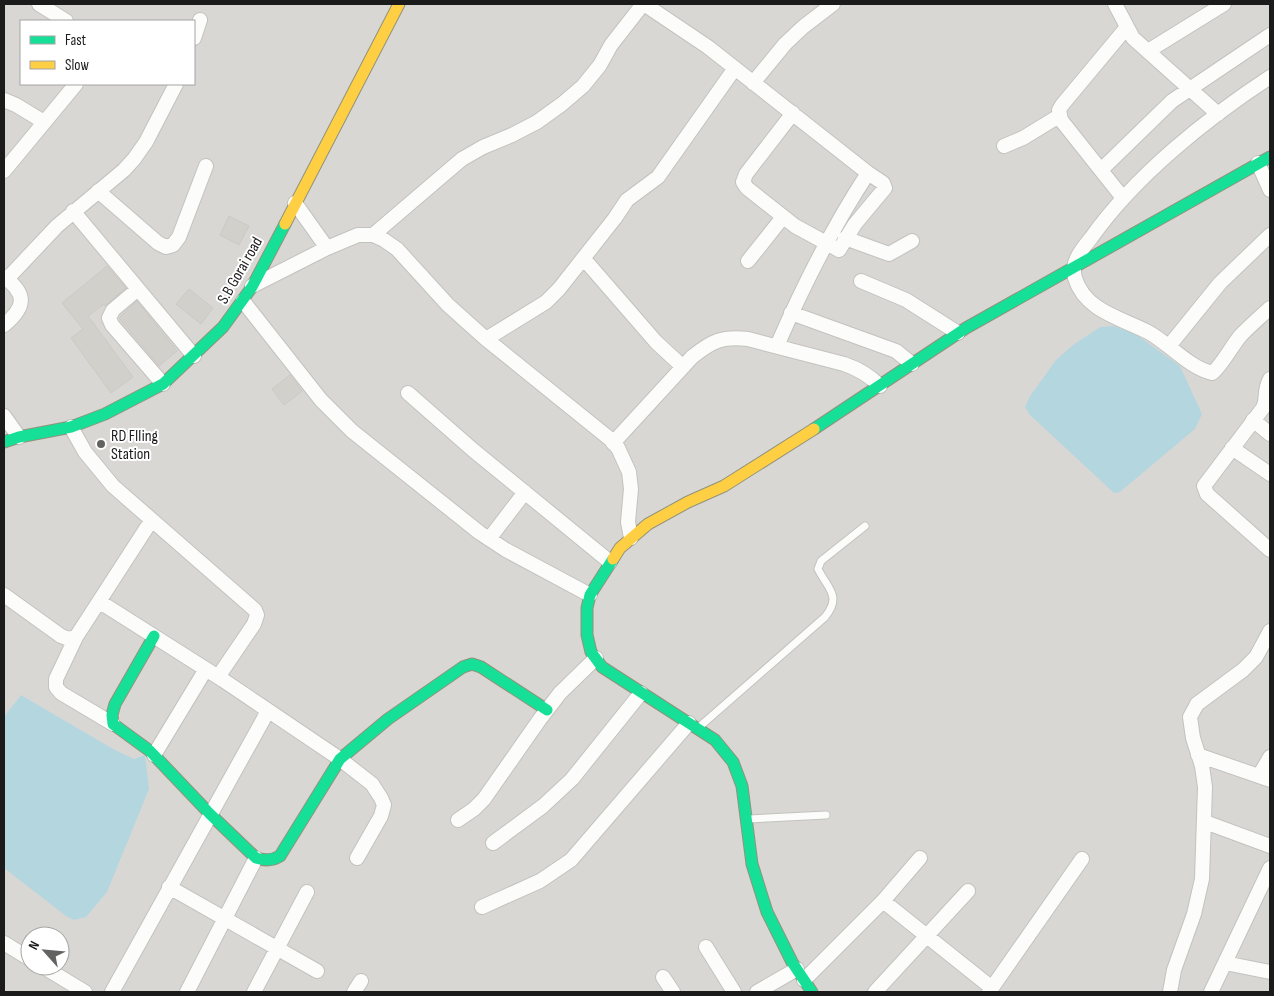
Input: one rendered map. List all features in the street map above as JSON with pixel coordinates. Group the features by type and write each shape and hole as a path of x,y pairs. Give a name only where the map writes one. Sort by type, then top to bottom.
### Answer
{"street":[{"path":"39,4 64,20"},
{"name":"S.B Gorai road","path":"4,442 71,427 105,414 163,384 223,327 252,286 399,4"},
{"path":"373,236 462,159 537,122 583,86 643,4 708,47 793,113 868,173 883,183 885,188 855,224 839,250 825,244 783,217 747,188 743,182 746,174 793,113"},
{"path":"753,83 785,44 803,27 834,4"},
{"path":"1148,51 1224,4"},
{"path":"1121,6 1127,27 1133,38 1218,114"},
{"path":"195,35 200,20"},
{"path":"1123,198 1060,116 1059,110 1127,27"},
{"path":"1101,170 1172,101 1270,35"},
{"path":"486,339 546,302 584,259 627,200 658,177 735,68"},
{"path":"1270,77 1218,114 1166,157 1123,198 1105,217 1076,258 1073,269 1074,278 1079,288 1093,305 1101,311 1149,333 1189,361 1212,373 1240,336 1270,308"},
{"path":"4,171 75,85"},
{"path":"4,325 13,318 22,305 22,296 5,278 73,211 124,170 134,159 146,142 175,85"},
{"path":"4,100 44,122"},
{"path":"1004,146 1023,138 1060,116"},
{"path":"804,981 767,912 752,864 742,786 733,762 715,740 602,666 591,652 587,635 590,594 620,548 648,524 688,502 724,486 880,386 958,333 1270,156"},
{"path":"1258,164 1270,190"},
{"path":"98,191 158,243 166,247 173,245 179,237 206,166"},
{"path":"777,346 825,244 868,173"},
{"path":"295,203 326,248"},
{"path":"73,211 194,356"},
{"path":"748,261 783,217"},
{"path":"252,286 326,248 358,235 373,236 384,240 396,249 448,305 486,339 614,443 629,472 631,489 628,522 631,538"},
{"path":"1169,346 1220,283 1270,235"},
{"path":"845,238 889,254 912,241"},
{"path":"584,259 656,342 683,367"},
{"path":"861,281 906,300 958,333"},
{"path":"138,289 113,310 109,318 112,325 163,384"},
{"path":"243,301 321,400 352,431 489,539 506,550 590,594"},
{"path":"791,313 896,351 912,364"},
{"path":"614,443 692,356 719,340 733,338 748,339 858,368 880,386"},
{"path":"1270,380 1265,389 1265,404 1204,486 1204,491 1270,550"},
{"path":"408,393 610,562"},
{"path":"4,416 20,437"},
{"path":"1253,420 1270,434"},
{"path":"71,427 85,452 98,469 151,521 255,610 254,624 212,673 154,755"},
{"path":"1232,448 1270,474"},
{"path":"489,539 525,492"},
{"path":"151,521 76,637 56,679 56,687 61,693 141,743 256,858 264,861 273,861 280,856 340,759 403,708 463,667 472,664 481,667 547,710"},
{"path":"4,595 61,636 69,639 76,637"},
{"path":"100,602 212,673 340,759 372,784 384,806 381,816 357,858"},
{"path":"1170,992 1174,970 1199,894 1202,878 1205,786 1202,766 1190,726 1190,717 1197,704 1243,670 1256,657 1270,631"},
{"path":"113,724 112,715 115,704 154,636"},
{"path":"458,820 484,799 560,693 596,658"},
{"path":"493,843 544,806 572,779 641,693"},
{"path":"112,992 268,711"},
{"path":"482,907 540,881 571,860 694,725"},
{"path":"1198,756 1264,778 1270,757"},
{"path":"1205,822 1270,846"},
{"path":"187,992 256,858"},
{"path":"757,992 804,981 883,901 920,858"},
{"path":"883,901 991,990 1082,860"},
{"path":"1211,992 1270,868"},
{"path":"169,887 317,971"},
{"path":"875,992 968,891"},
{"path":"254,992 307,892"},
{"path":"4,943 20,953"},
{"path":"706,947 734,992"},
{"path":"1225,963 1270,972"},
{"path":"59,976 86,992"},
{"path":"663,977 673,992"}],"lane":[{"path":"694,725 825,617 831,610 834,602 832,593 820,574 818,565 865,526"},
{"path":"746,819 826,815"}],"shaded area":[{"path":"4,4 1270,4 1270,992 4,992"}],"water":[{"path":"1113,326 1134,333 1180,366 1202,414 1195,429 1120,492 1114,493 1030,415 1025,407 1030,396 1056,360 1073,345 1100,327"},
{"path":"21,695 113,749 134,759 145,755 149,789 107,892 86,917 74,920 66,916 4,868 4,717"}],"building":[{"path":"229,216 249,226 239,245 220,235"},
{"path":"107,266 126,288 105,306 104,304 88,316 133,377 111,393 71,338 83,329 62,303"},
{"path":"189,289 213,308 201,324 176,304"},
{"path":"137,301 177,351 159,366 119,318"},
{"path":"290,375 302,391 284,405 272,389"}],"traffic: fast":[{"path":"814,429 966,328 1270,157"},
{"path":"4,442 19,437 71,427 105,414 163,384 223,327 252,287 285,224"},
{"path":"613,559 590,595 587,608 587,635 591,652 602,667 715,740 733,762 742,786 752,864 767,912 792,962 812,992"},
{"path":"154,636 115,704 112,715 113,724 150,751 210,814 256,858 262,860 271,860 280,856 340,759 388,719 463,667 472,664 481,667 547,710"}],"traffic: slow":[{"path":"285,224 399,4"},
{"path":"613,559 620,548 648,524 688,502 724,486 814,429"}],"place":[{"name":"RD FIling Station","path":"101,444"}]}
